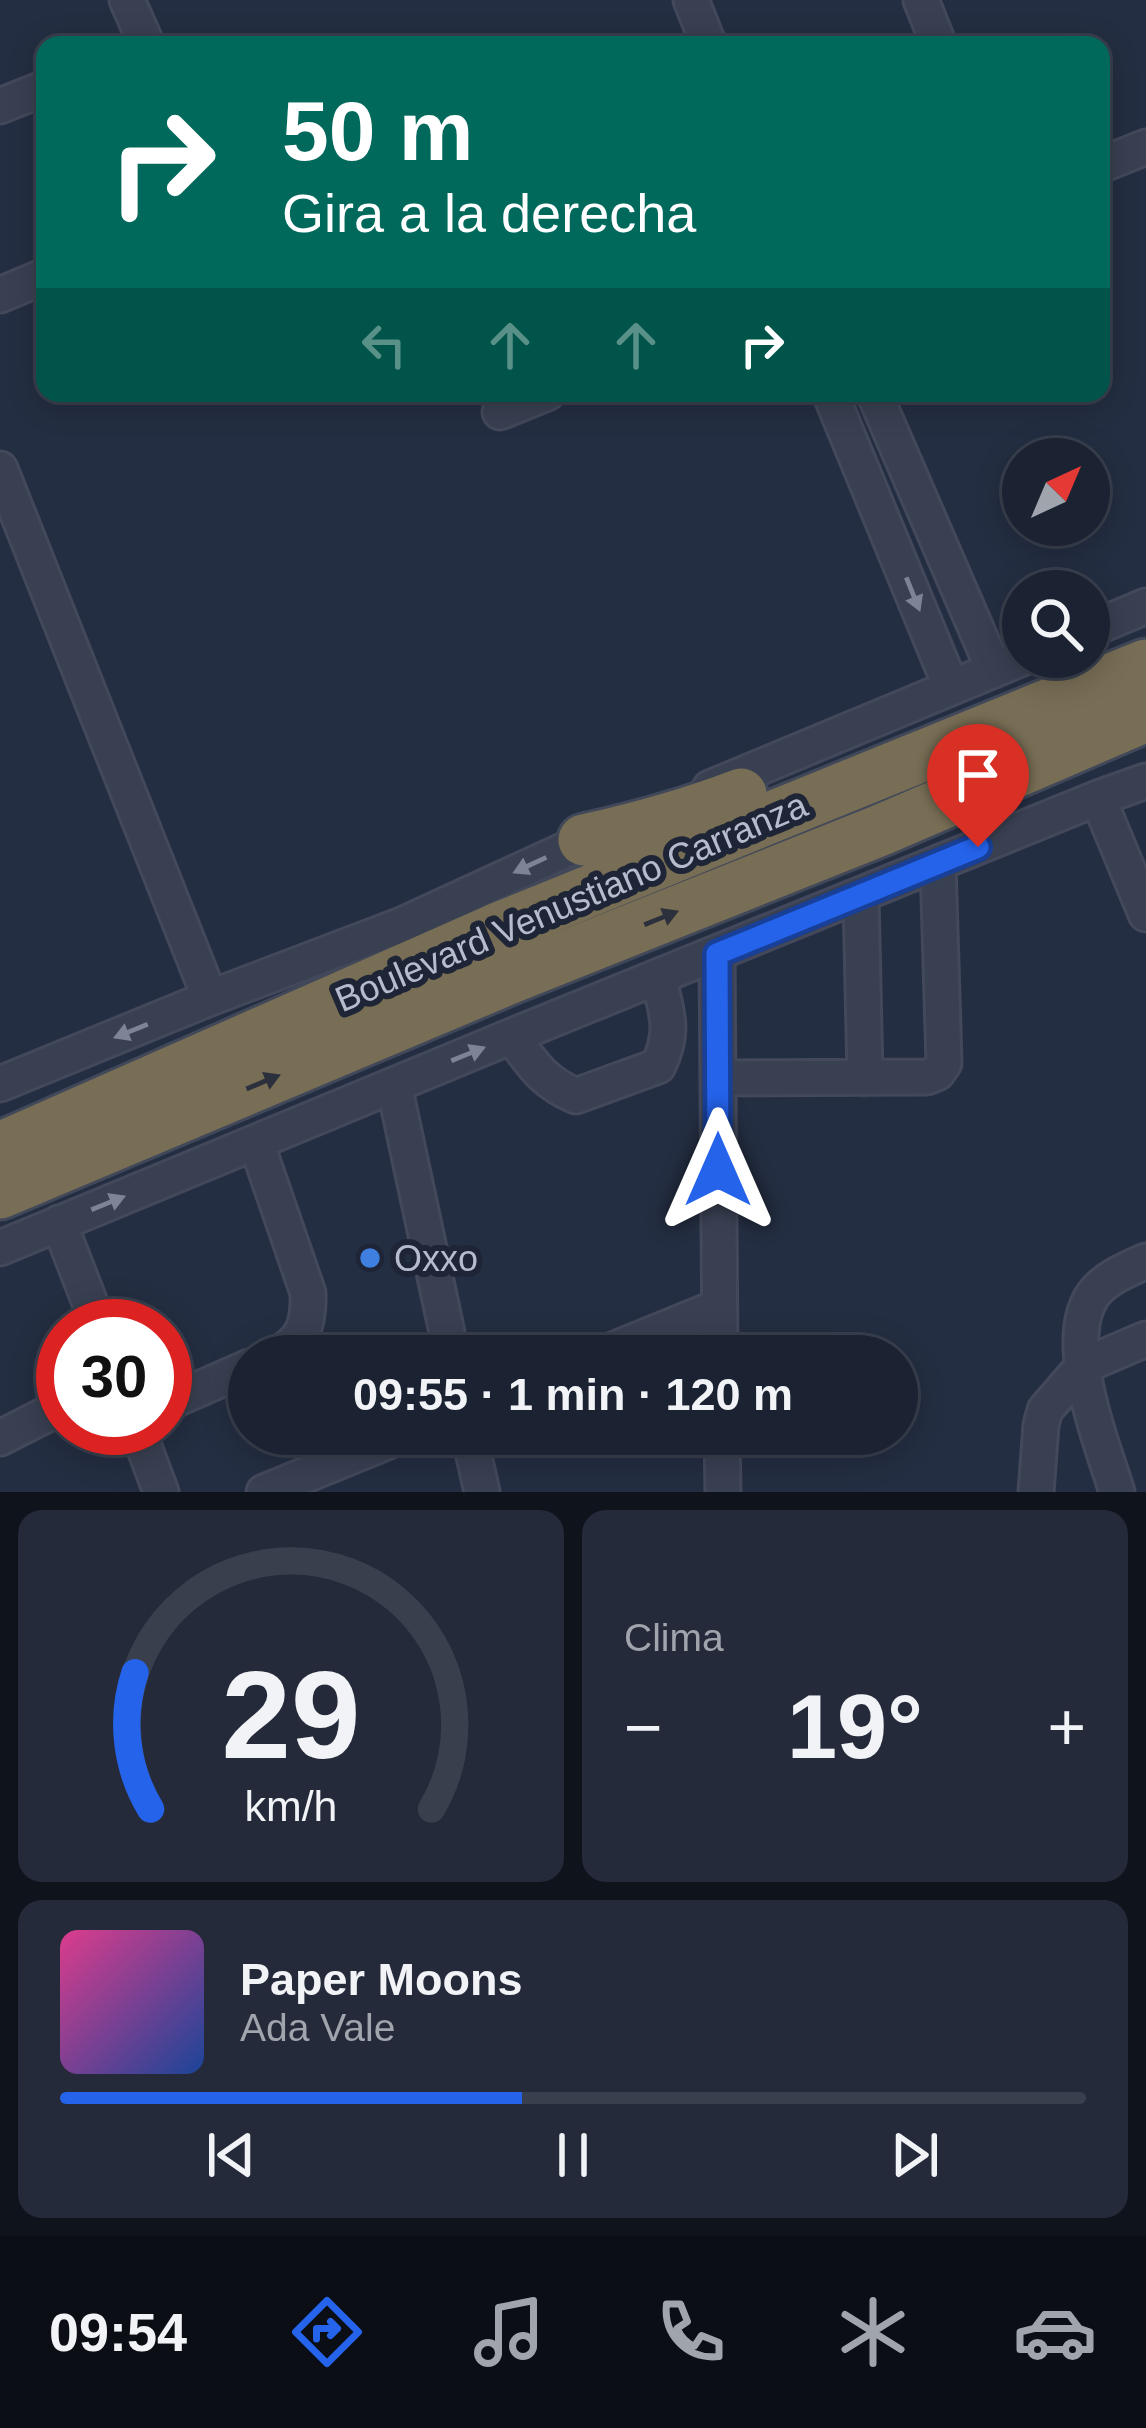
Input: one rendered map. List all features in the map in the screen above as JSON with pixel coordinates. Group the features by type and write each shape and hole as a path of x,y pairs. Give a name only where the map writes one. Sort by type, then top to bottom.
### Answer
{"highway":[{"path":"584,840 694,812 1034,686 1146,665"},
{"name":"Boulevard Venustiano Carranza","path":"0,1193 505,953 1146,665"},
{"name":"Boulevard Venustiano Carranza","path":"0,1148 505,953 880,830 1146,716"},
{"path":"880,830 913,836 1146,755"}],"street":[{"path":"128,0 143,36"},
{"path":"691,0 706,36"},
{"path":"921,0 935,36"},
{"path":"0,106 36,92"},
{"path":"1110,161 1146,147"},
{"path":"0,295 36,280"},
{"path":"500,412 525,402"},
{"path":"834,402 951,687"},
{"path":"878,402 920,501 1002,650"},
{"path":"0,469 210,998"},
{"path":"880,517 920,501"},
{"path":"1110,621 1146,606"},
{"path":"0,1084 402,925 584,840 1002,666"},
{"path":"0,1248 1146,781"},
{"path":"1098,798 1146,914"},
{"path":"718,1078 927,1077 937,1073 944,1063 938,863"},
{"path":"861,895 865,1078"},
{"path":"717,954 719,1335"},
{"path":"512,1036 556,1088 576,1096 658,1066 669,1044 670,1024 658,977"},
{"path":"394,1084 448,1335"},
{"path":"256,1142 308,1293 309,1318 300,1335"},
{"path":"58,1223 88,1299"},
{"path":"1117,1492 1091,1406 1081,1334 1096,1291 1146,1261"},
{"path":"649,1335 718,1307"},
{"path":"1036,1492 1045,1410 1083,1366 1146,1339"},
{"path":"192,1392 228,1376"},
{"path":"0,1438 36,1420"},
{"path":"147,1455 160,1492"},
{"path":"264,1492 355,1455"},
{"path":"474,1455 482,1492"},
{"path":"722,1455 723,1492"}],"place":[{"name":"Oxxo","path":"370,1258"}],"route":[{"path":"718,1170 717,954 978,847"}]}
